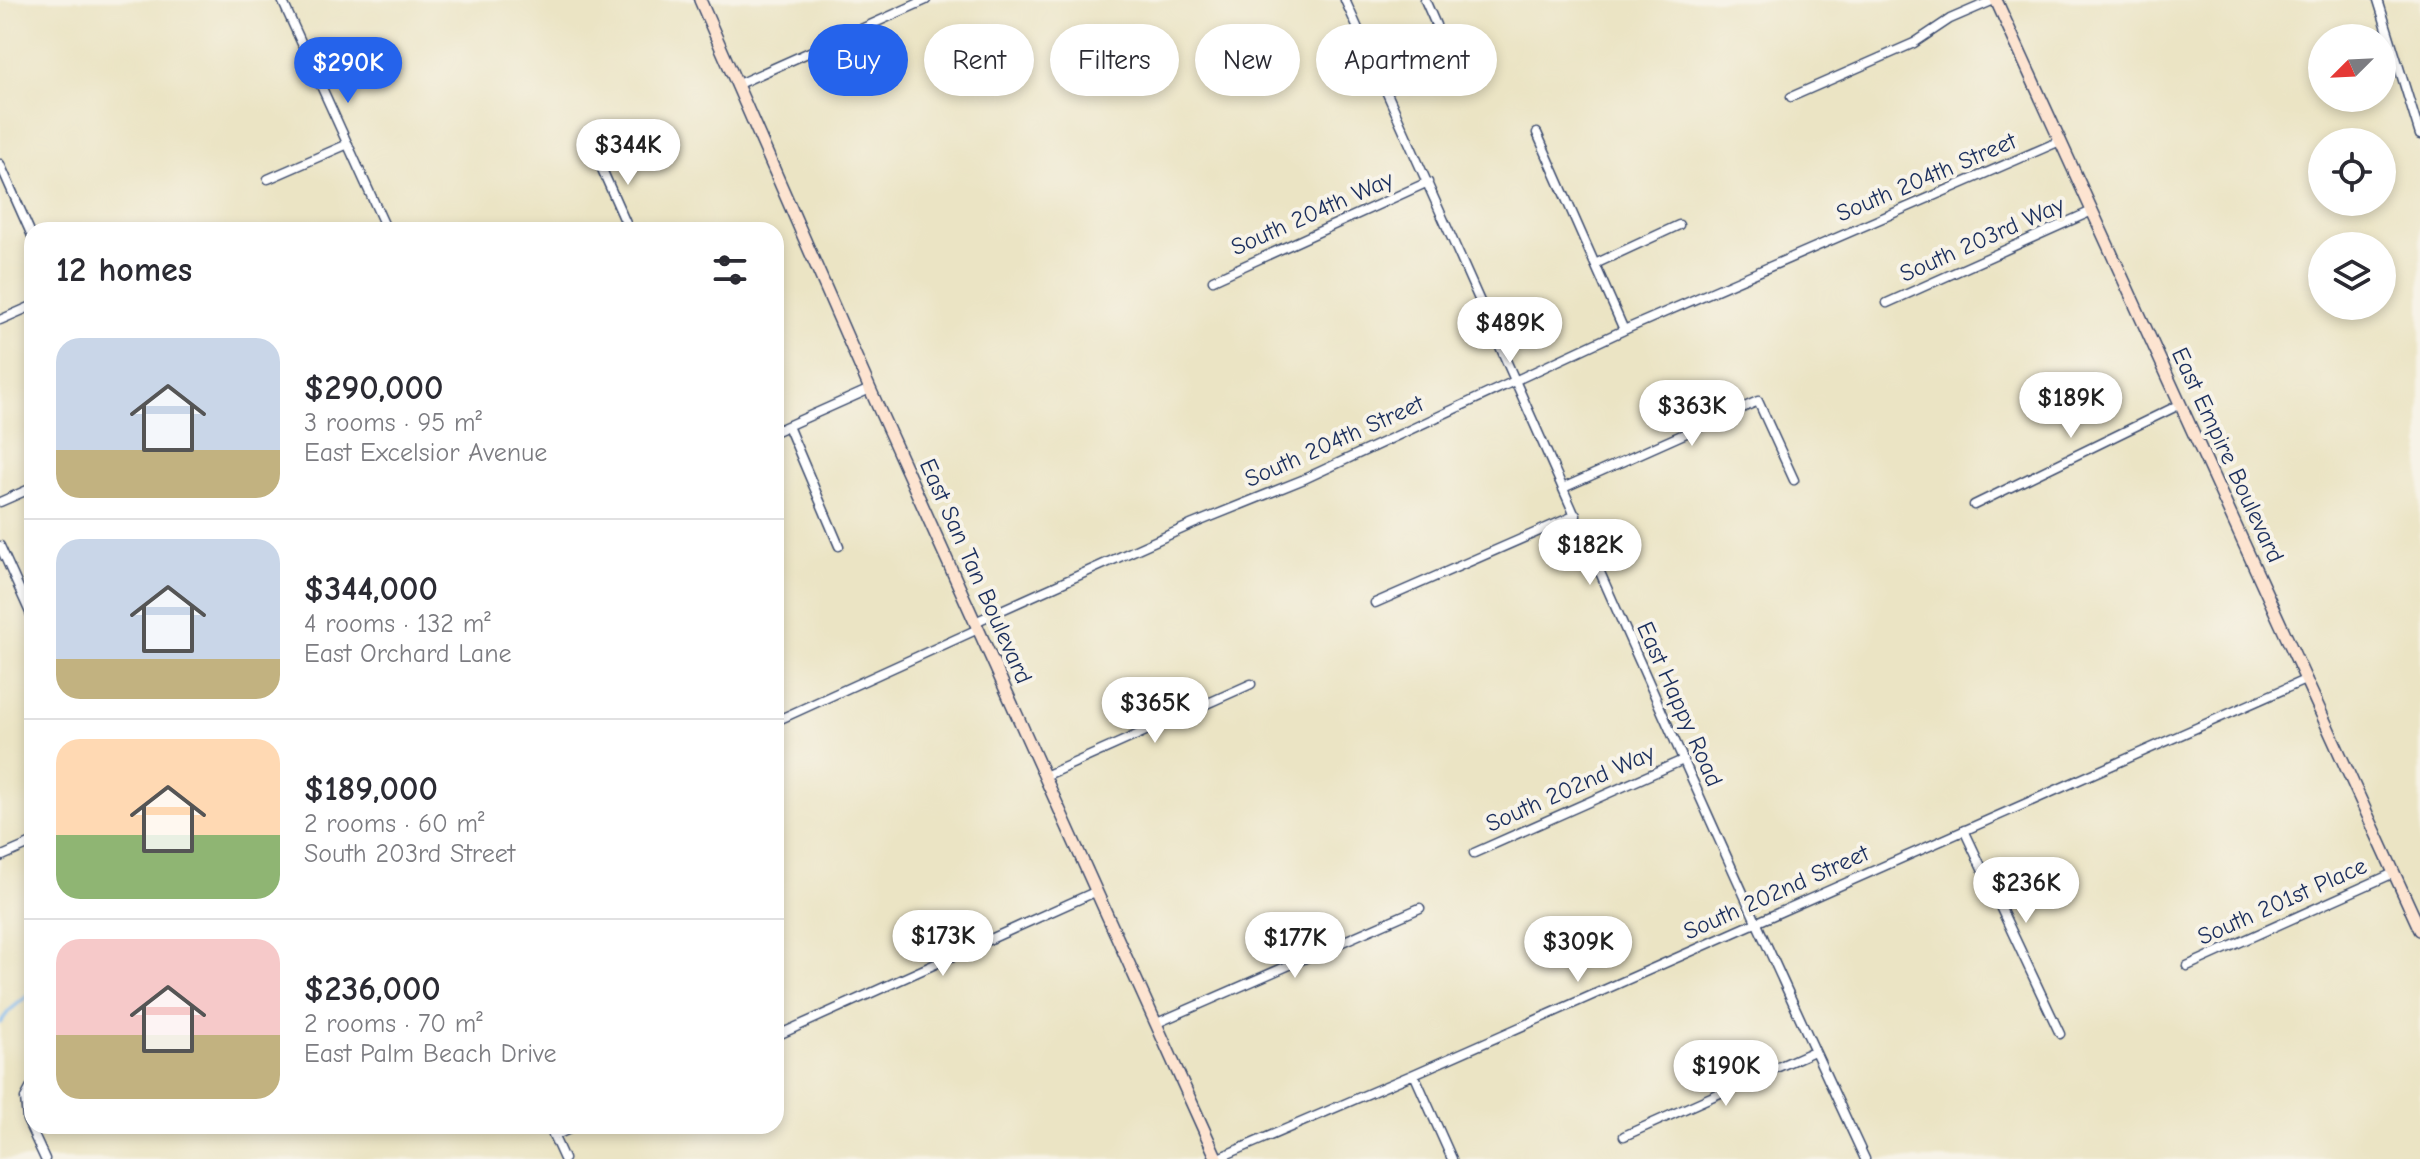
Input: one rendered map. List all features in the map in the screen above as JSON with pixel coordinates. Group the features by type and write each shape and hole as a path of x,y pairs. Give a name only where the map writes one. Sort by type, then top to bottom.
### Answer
{"street":[{"path":"282,0 383,222"},
{"name":"East San Tan Boulevard","path":"700,0 870,389 1217,1159"},
{"path":"736,85 926,0"},
{"name":"East Happy Road","path":"1345,0 1755,923 1865,1159"},
{"path":"1425,0 1436,24"},
{"path":"1791,97 1914,43 1950,19 1995,0"},
{"name":"East Empire Boulevard","path":"1995,0 2420,930"},
{"path":"2378,0 2420,135"},
{"path":"1537,133 1624,330"},
{"name":"South 204th Street","path":"784,717 1193,524 1302,480 1624,330 2060,141"},
{"path":"268,179 348,144"},
{"path":"597,158 625,222"},
{"path":"0,164 26,222"},
{"name":"South 204th Way","path":"1213,280 1428,182"},
{"name":"South 203rd Way","path":"1887,303 2092,211"},
{"path":"1595,264 1679,225"},
{"path":"0,320 24,310"},
{"path":"784,428 870,389"},
{"path":"1563,488 1758,401 1794,480"},
{"path":"1974,505 2181,404"},
{"path":"788,426 839,546"},
{"path":"0,502 24,492"},
{"path":"1375,603 1576,515"},
{"path":"0,546 24,599"},
{"name":"South 202nd Street","path":"1217,1159 2307,679"},
{"path":"1045,776 1251,684"},
{"name":"South 202nd Way","path":"1474,853 1683,760"},
{"path":"1964,830 2060,1034"},
{"path":"0,857 24,846"},
{"name":"South 201st Place","path":"2187,966 2394,873"},
{"path":"784,1032 1097,891"},
{"path":"1157,1023 1420,908"},
{"path":"1624,1136 1814,1051"},
{"path":"1414,1074 1452,1159"},
{"path":"33,1134 45,1159"},
{"path":"558,1134 554,1136 564,1159"}],"waterway":[{"path":"0,1023 24,999"}]}
